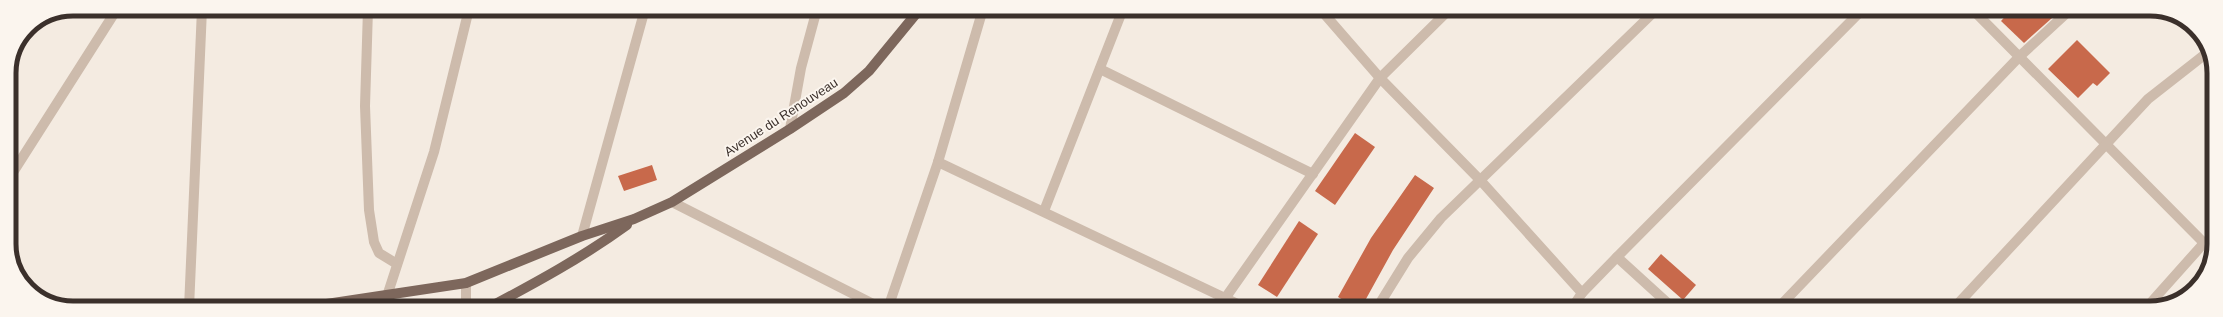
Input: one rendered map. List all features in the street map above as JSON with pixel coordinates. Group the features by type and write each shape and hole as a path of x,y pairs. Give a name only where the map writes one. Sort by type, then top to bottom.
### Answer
{"main road":[{"name":"Avenue du Renouveau","path":"351,301 466,283 582,236 634,220 672,202 790,130 844,93 869,71 914,16"},
{"name":"Avenue du Renouveau","path":"501,301 592,251 634,220"}],"street":[{"path":"16,168 113,16"},
{"path":"189,301 202,16"},
{"path":"368,16 365,106 368,210 374,242 379,253 397,264"},
{"path":"388,301 397,264 434,152 467,16"},
{"path":"582,236 643,16"},
{"path":"790,130 801,68 815,16"},
{"path":"890,301 938,162 981,16"},
{"path":"1044,211 1120,16"},
{"path":"1326,16 1380,78 1481,181 1582,293"},
{"path":"1226,298 1380,78 1443,16"},
{"path":"1381,301 1408,258 1441,218 1481,181 1650,16"},
{"path":"1577,301 1582,293 1617,257 1856,16"},
{"path":"1978,16 2020,56 2204,243 2152,301"},
{"path":"1785,301 2020,56 2064,16"},
{"path":"1961,301 2148,99 2204,55"},
{"path":"1100,69 1313,174"},
{"path":"938,162 1232,301"},
{"path":"672,202 868,301"},
{"path":"1617,257 1665,301"},
{"path":"466,283 466,301"}],"building":[{"path":"2006,16 2054,16 2024,43 2001,21"},
{"path":"2077,40 2110,73 2097,86 2093,83 2078,98 2048,69"},
{"path":"1355,133 1375,147 1335,205 1315,191"},
{"path":"652,165 657,180 624,191 618,176"},
{"path":"1415,175 1434,188 1393,250 1365,301 1345,301 1338,297 1371,238"},
{"path":"1299,221 1318,234 1277,297 1258,285"},
{"path":"1661,254 1696,285 1683,300 1648,269"}]}
